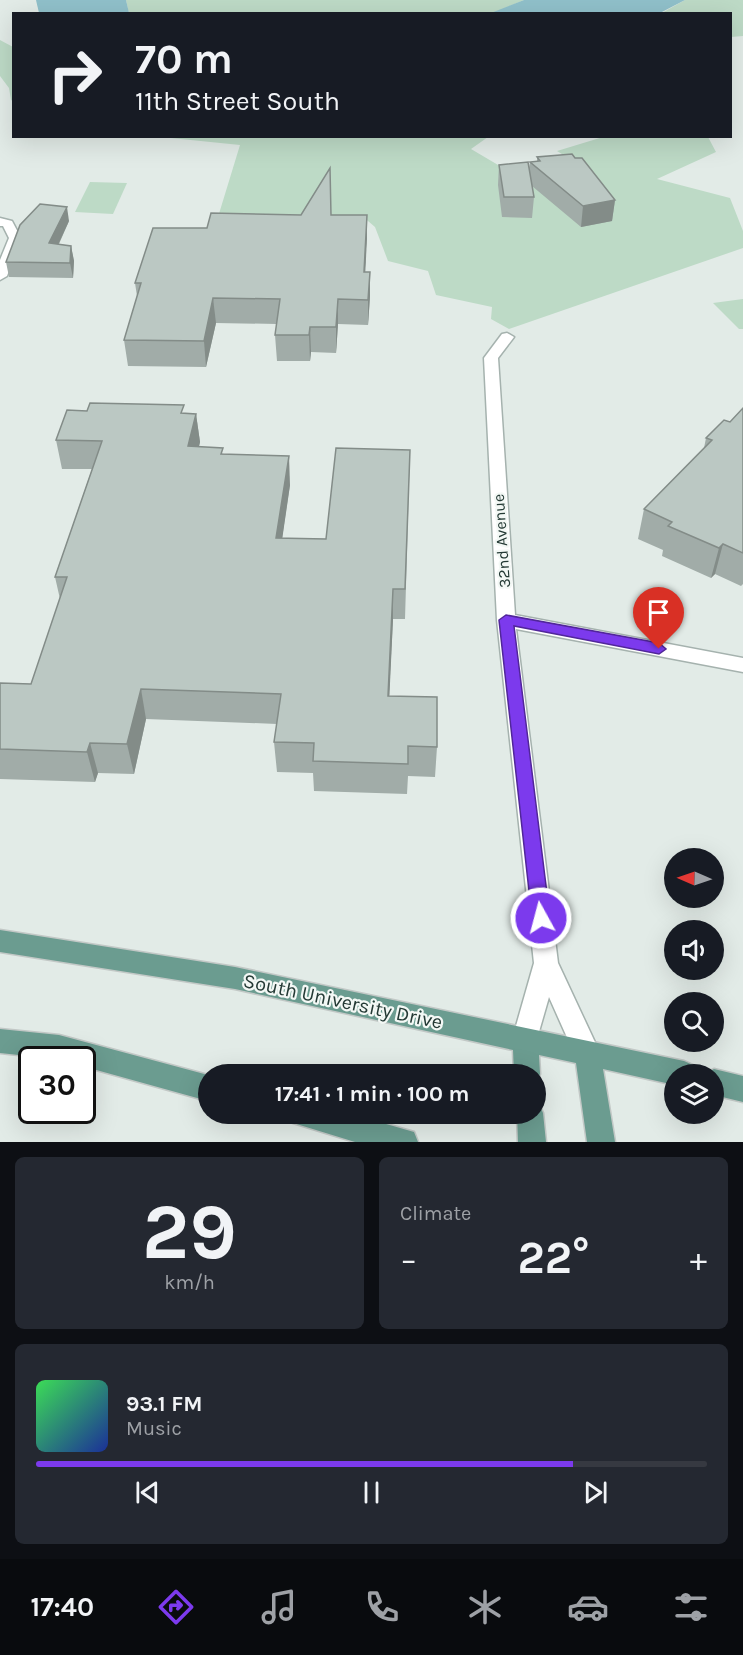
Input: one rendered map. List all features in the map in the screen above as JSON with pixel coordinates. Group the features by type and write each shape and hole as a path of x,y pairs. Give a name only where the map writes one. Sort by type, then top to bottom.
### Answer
{"main road":[{"name":"South University Drive","path":"0,941 235,978 664,1070"},
{"name":"32nd Avenue","path":"525,1040 526,1064"},
{"path":"0,1041 59,1047 198,1085"},
{"name":"32nd Avenue","path":"587,1053 601,1142"},
{"path":"724,1084 743,1089"},
{"path":"339,1124 404,1142"},
{"path":"531,1124 532,1142"}],"street":[{"path":"0,222 9,225 15,238 0,276"},
{"name":"32nd Avenue","path":"507,337 491,358 506,620 546,963 587,1053"},
{"path":"506,620 743,665"},
{"name":"32nd Avenue","path":"525,1040 546,963"}],"green space":[{"path":"126,0 524,0 496,12 129,12"},
{"path":"685,0 743,0 743,36 732,37 732,12 664,12"},
{"path":"0,40 12,46 12,100 9,88 0,76"},
{"path":"171,138 487,138 471,149 517,176 596,175 557,151 600,138 709,138 716,152 657,179 730,198 743,231 743,248 509,329 491,319 492,307 436,295 428,271 388,261 375,227 361,215 348,230 218,217 240,145"},
{"path":"90,182 127,183 113,214 75,212"},
{"path":"743,299 743,329 739,329 713,303"}],"water":[{"path":"36,0 126,0 129,12 39,12"},
{"path":"524,0 685,0 662,12 494,12"}],"building":[{"path":"572,154 575,158 582,158 615,200 583,206 530,162 540,161 537,157"},
{"path":"528,162 534,197 504,197 499,165"},
{"path":"330,168 331,215 367,215 364,272 370,272 368,300 338,299 336,327 310,327 309,335 275,335 280,299 213,298 204,341 124,340 141,283 135,283 153,228 207,228 211,213 301,215"},
{"path":"40,204 67,207 49,243 71,246 70,263 6,262 20,225"},
{"path":"90,403 184,405 181,413 196,414 188,446 223,448 221,454 289,456 276,538 326,539 336,448 410,450 405,589 393,589 388,696 437,697 437,747 408,746 408,764 313,761 314,743 274,742 281,694 141,689 127,744 90,743 87,752 0,749 0,683 31,684 67,577 55,577 102,441 56,440 67,410 87,411"},
{"path":"743,408 743,553 723,544 719,548 668,526 672,522 644,509 712,440 706,438 724,420 730,422"}],"route":[{"path":"541,918 506,620 659,649"}]}
